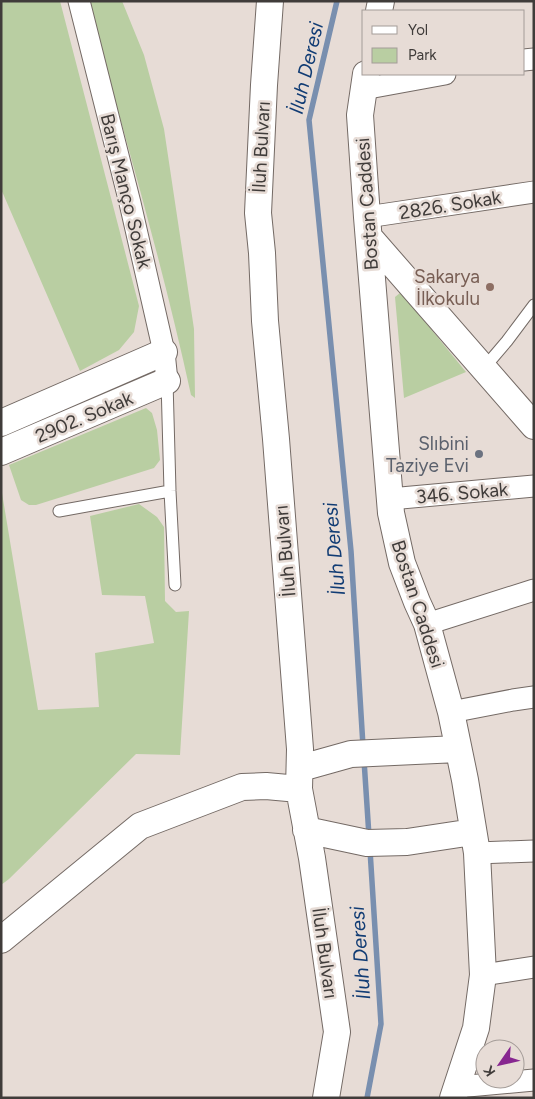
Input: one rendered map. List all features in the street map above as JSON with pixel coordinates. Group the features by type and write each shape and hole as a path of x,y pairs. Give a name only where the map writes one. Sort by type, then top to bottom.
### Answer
{"street":[{"name":"Barış Manço Sokak","path":"79,1 130,203 164,352 167,381"},
{"name":"İluh Bulvarı","path":"270,1 258,213 265,321 297,701 300,778 306,830 312,858 337,1032 326,1098"},
{"path":"365,81 434,75"},
{"name":"Bostan Caddesi","path":"365,81 360,115 391,512 402,563 427,624 452,712 475,843 484,975 476,1028 455,1092"},
{"name":"2826. Sokak","path":"368,227 534,192"},
{"path":"368,227 534,426"},
{"name":"2902. Sokak","path":"1,423 164,352"},
{"name":"2902. Sokak","path":"1,452 167,381"},
{"name":"346. Sokak","path":"390,499 534,486"},
{"path":"427,624 534,590"},
{"path":"452,712 534,697"},
{"path":"1,940 140,826 242,786 266,786 300,778 351,754 458,749"},
{"path":"306,830 367,844 407,842 475,843 534,851"},
{"path":"484,975 534,967"},
{"path":"455,1092 534,1080"}],"lane":[{"path":"484,368 534,305"},
{"path":"167,381 175,585"},
{"path":"59,510 170,490"}],"green space":[{"path":"1,1 60,1 139,306 134,332 119,350 80,371 1,189"},
{"path":"87,1 122,1 144,55 164,129 194,329 195,398 191,395 155,246"},
{"path":"400,293 466,372 404,398 395,297"},
{"path":"146,408 152,413 157,430 160,460 154,468 36,505 29,505 21,500 9,465"},
{"path":"1,487 38,710 99,707 95,653 154,643 145,596 102,595 90,516 139,504 157,517 164,527 165,601 176,612 189,611 180,755 136,754 1,885"}],"waterway":[{"name":"İluh Deresi","path":"337,1 309,120 351,551 363,746"},
{"name":"İluh Deresi","path":"364,760 369,836"},
{"name":"İluh Deresi","path":"367,1098 381,1024 370,850"}],"place":[{"name":"Sakarya İlkokulu","path":"490,287"},
{"name":"Slıbini Taziye Evi","path":"479,454"}]}
